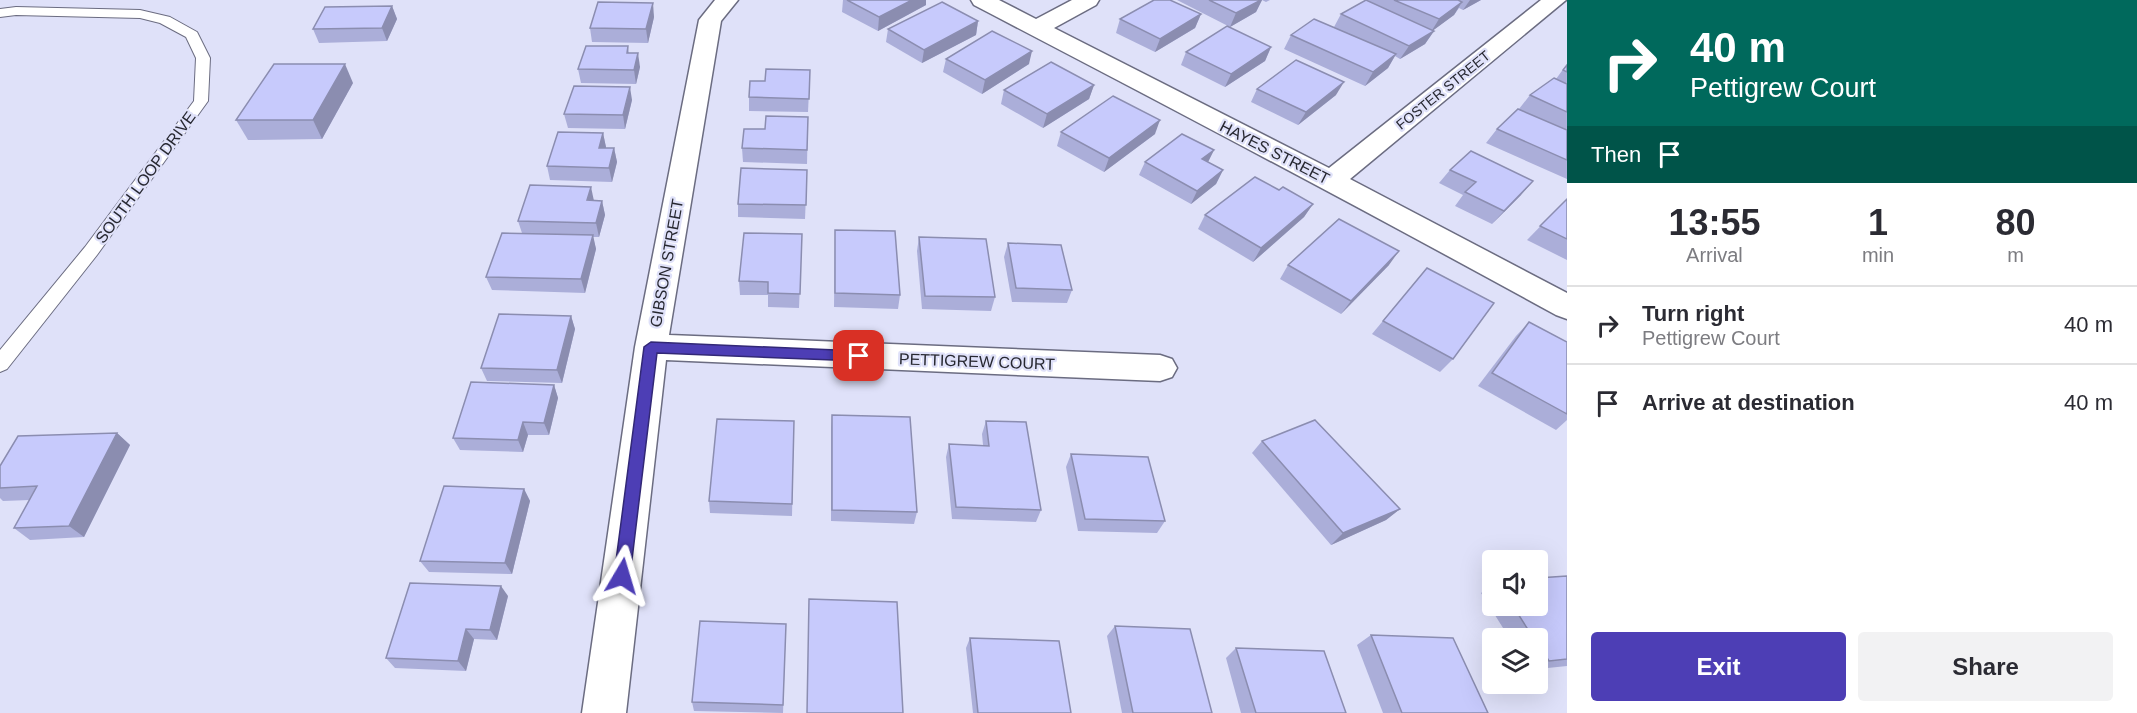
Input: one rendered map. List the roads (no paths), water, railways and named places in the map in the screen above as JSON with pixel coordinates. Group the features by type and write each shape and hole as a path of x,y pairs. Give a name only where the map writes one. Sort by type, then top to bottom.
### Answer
{"street":[{"name":"GIBSON STREET","path":"604,713 651,347 710,20 728,0"},
{"name":"HAYES STREET","path":"982,0 1331,180 1567,307"},
{"path":"1035,29 1088,0"},
{"name":"FOSTER STREET","path":"1331,180 1555,0"},
{"name":"PETTIGREW COURT","path":"651,347 1160,368"}],"lane":[{"path":"140,14 154,0"},
{"name":"SOUTH LOOP DRIVE","path":"0,364 91,251 201,101 203,58 192,35 165,20 140,14 8,12"}]}
